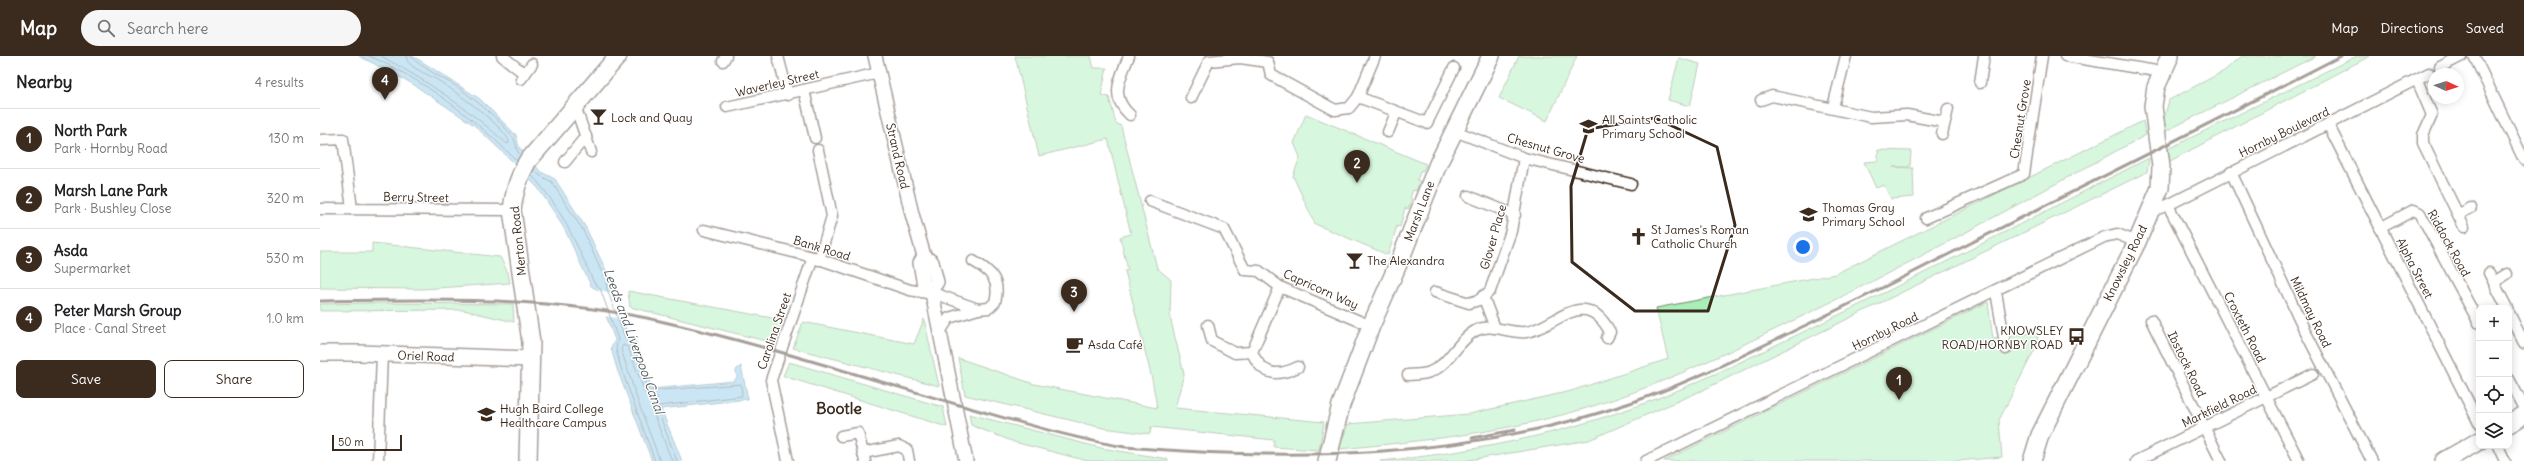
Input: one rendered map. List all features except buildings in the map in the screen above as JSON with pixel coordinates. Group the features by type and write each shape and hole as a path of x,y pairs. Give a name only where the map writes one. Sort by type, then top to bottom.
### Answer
{"main road":[{"name":"Merton Road","path":"528,461 531,359 530,328 513,202 519,176 527,162 618,56"},
{"name":"Marsh Lane","path":"1327,461 1341,405 1371,326 1402,255 1438,164 1456,131 1491,56"},
{"name":"Knowsley Road","path":"2032,461 2040,435 2137,242 2160,188 2162,173 2153,106 2156,87 2170,56"},
{"name":"Oriel Road","path":"320,353 531,359"},
{"path":"2512,422 2524,415"},
{"path":"2444,461 2476,443"}],"street":[{"path":"502,56 523,77 532,64"},
{"path":"778,56 788,95"},
{"name":"Strand Road","path":"874,56 924,256 932,262 937,282 932,292 966,459"},
{"path":"1129,56 1117,95 1122,108 1130,115"},
{"path":"1191,98 1209,61 1240,58 1268,59 1272,75 1335,110 1349,108 1358,97 1375,56"},
{"path":"1832,107 1846,56"},
{"path":"1980,83 1984,56"},
{"name":"Chesnut Grove","path":"1926,218 2024,174 2042,56"},
{"path":"2065,56 2162,72"},
{"path":"2440,67 2462,56"},
{"path":"2474,56 2524,160"},
{"path":"1358,97 1427,123 1454,68"},
{"name":"Waverley Street","path":"728,107 788,95 879,73"},
{"name":"Hornby Boulevard","path":"2150,212 2168,205 2428,74"},
{"path":"2417,80 2432,115 2423,135 2423,142 2464,226"},
{"path":"804,90 814,138"},
{"path":"1761,100 1772,96 1832,107 1871,117 1907,115 1944,122"},
{"path":"1942,134 1948,109"},
{"path":"571,111 586,136 591,152"},
{"path":"1388,132 1396,112"},
{"name":"Alpha Street","path":"2328,124 2476,417"},
{"name":"Chesnut Grove","path":"1456,131 1524,158 1632,184"},
{"path":"565,162 586,136"},
{"path":"320,140 343,140 352,209"},
{"name":"Carolina Street","path":"788,461 771,380 832,216 818,150"},
{"name":"Glover Place","path":"1483,296 1490,291 1514,215 1524,158"},
{"name":"Mildmay Road","path":"2231,172 2305,331 2372,461"},
{"path":"1468,196 1514,215"},
{"name":"Capricorn Way","path":"1150,201 1224,229 1245,270 1259,271 1280,287 1371,326"},
{"name":"Berry Street","path":"320,209 428,211 513,202"},
{"name":"Croxteth Road","path":"2168,205 2298,461"},
{"path":"2459,214 2471,208"},
{"name":"Riddock Road","path":"2380,228 2414,210 2420,213 2476,317"},
{"name":"Bank Road","path":"704,230 816,258 910,290 932,292 978,309"},
{"name":"Hornby Road","path":"1646,461 1996,292 2104,237 2117,234 2137,242"},
{"path":"940,332 949,318 978,309 989,308 995,302 997,284 987,269 973,261"},
{"path":"2489,273 2506,305"},
{"path":"2494,282 2507,274"},
{"path":"1280,287 1252,352 1256,362 1269,372 1282,375 1298,368"},
{"path":"1435,292 1469,303 1483,296 1495,328"},
{"path":"1996,292 2006,349"},
{"path":"1408,375 1429,372 1441,366 1466,338 1475,331 1485,328 1495,328 1526,332 1567,312 1579,310 1594,314 1604,322 1610,332 1607,338"},
{"path":"2512,319 2524,343"},
{"name":"Ibstock Road","path":"2151,320 2221,461"},
{"path":"1208,326 1212,341 1235,353 1252,352"},
{"path":"378,461 382,354"},
{"name":"Markfield Road","path":"2137,461 2313,374"},
{"path":"2512,385 2524,407"},
{"path":"841,436 858,433 864,457 898,446 907,450 909,461"},
{"path":"2500,449 2506,461"}],"highlighted area":[{"path":"1655,118 1717,147 1735,225 1708,311 1635,311 1572,262 1571,186 1588,129"}],"green space":[{"path":"1015,56 1091,56 1094,68 1107,68 1101,95 1109,97 1116,123 1121,126 1157,268 1171,280 1170,317 1184,374 1175,408 1324,422 1319,450 1274,447 1274,440 1151,427 1150,434 1103,428 965,395 958,358 1034,384 1157,408 1152,379 1125,271 1128,270 1120,237 1131,234 1108,139 1039,156"},
{"path":"1519,56 1577,56 1547,121 1499,98"},
{"path":"2242,56 2316,56 2166,131 2164,119 2169,100 2224,71"},
{"path":"2357,56 2370,56 2170,161 2168,149"},
{"path":"1679,58 1700,64 1690,106 1668,100"},
{"path":"1306,114 1426,164 1423,171 1421,170 1417,180 1420,181 1416,191 1413,190 1410,198 1412,199 1408,209 1405,208 1400,227 1397,226 1388,255 1315,224 1293,176 1300,157 1294,143"},
{"path":"2143,121 2146,135 2010,209 1826,304 1663,381 1590,407 1529,423 1434,439 1339,449 1348,424 1469,414 1571,391 1668,359 1656,308 1835,274"},
{"path":"1878,150 1911,151 1910,167 1893,167 1913,168 1914,197 1891,199 1884,185 1876,188 1864,162 1878,161"},
{"path":"2149,158 2147,172 1703,390 1589,440 1463,461 1380,461 1413,458 1510,442 1606,417 1679,390 1845,312 1976,247"},
{"path":"372,243 500,257 508,273 510,283 423,289 320,288 320,252 372,252"},
{"path":"628,291 783,320 774,343 630,307"},
{"path":"1988,302 1993,339 2038,332 2037,345 1999,420 2002,457 1957,461 1664,461"},
{"path":"320,304 513,304 514,322 463,310 320,311"},
{"path":"924,319 939,386 793,348 803,322 914,344"},
{"path":"789,362 943,407 947,427 783,376"},
{"path":"969,414 1101,448 1168,459 1168,461 1088,461 1014,442 971,425"}],"water":[{"name":"Leeds and Liverpool Canal","path":"359,56 412,56 421,61 480,99 516,135 519,147 541,172 555,179 586,228 611,281 610,288 629,337 635,340 652,389 734,381 737,377 736,370 741,366 748,399 661,409 682,461 652,461 617,369 611,348 615,340 596,289 591,286 565,230 538,188 474,125 411,83"}],"pier":[{"path":"592,289 614,293 624,319 604,316 595,290"}],"railway":[{"path":"320,301 491,301 534,303 618,313 698,330 1041,428 1083,439 1125,447 1252,454 1316,454 1380,451 1444,445 1507,435 1569,422 1630,403 1686,381 1823,317 2341,56"},
{"path":"1472,438 1515,430"}],"place":[{"name":"Peter Marsh Group","path":"385,100"},
{"name":"Lock and Quay","path":"598,117"},
{"name":"All Saints Catholic Primary School","path":"1589,126"},
{"name":"Marsh Lane Park","path":"1357,183"},
{"name":"Thomas Gray Primary School","path":"1809,214"},
{"name":"St James's Roman Catholic Church","path":"1638,236"},
{"name":"The Alexandra","path":"1354,260"},
{"name":"Asda","path":"1074,312"},
{"name":"KNOWSLEY ROAD/HORNBY ROAD","path":"2076,337"},
{"name":"Asda Café","path":"1075,344"},
{"name":"North Park","path":"1899,400"},
{"name":"Hugh Baird College Healthcare Campus","path":"487,415"}],"district":[{"name":"Bootle","path":"839,408"}]}
